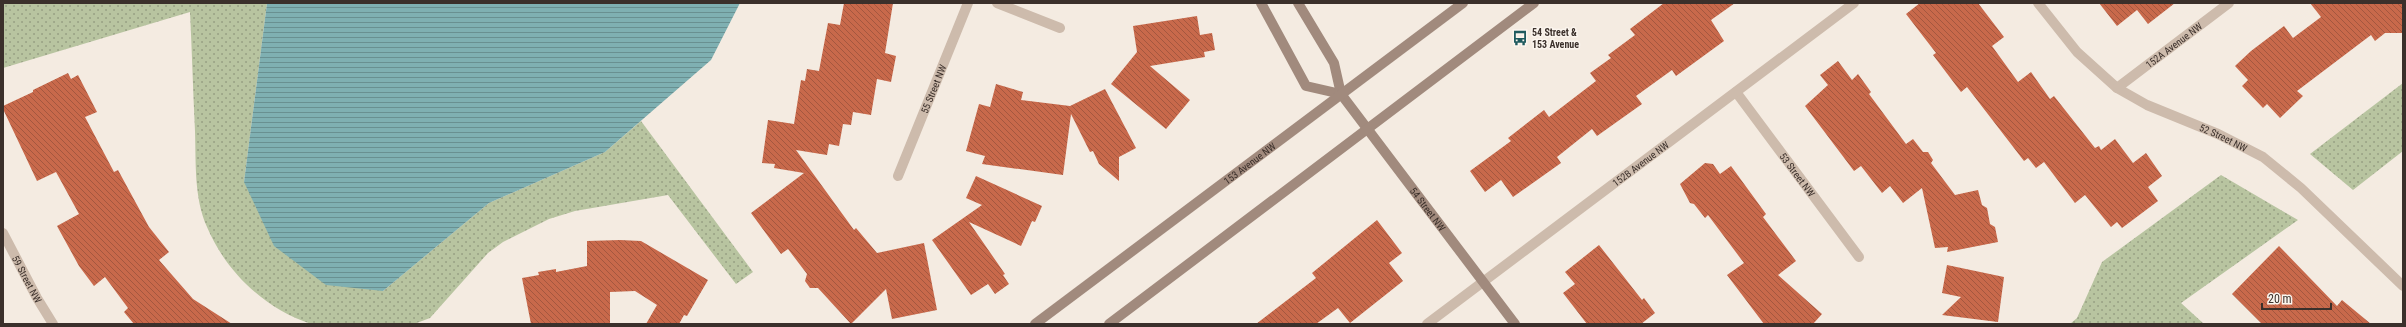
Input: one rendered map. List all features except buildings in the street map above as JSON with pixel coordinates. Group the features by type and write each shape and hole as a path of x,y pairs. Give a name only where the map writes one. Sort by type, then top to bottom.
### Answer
{"main road":[{"path":"1261,3 1306,86 1341,94"},
{"name":"54 Street NW","path":"1298,3 1334,63 1341,94 1516,324"},
{"name":"153 Avenue NW","path":"1035,324 1463,3"},
{"path":"1109,324 1534,3"}],"street":[{"name":"55 Street NW","path":"898,176 968,3"},
{"path":"997,3 1060,28"},
{"name":"152B Avenue NW","path":"1427,324 1854,3"},
{"name":"52 Street NW","path":"2038,3 2077,52 2117,88 2147,105 2218,134 2263,157 2301,188 2403,286"},
{"name":"152A Avenue NW","path":"2117,88 2230,3"},
{"name":"53 Street NW","path":"1736,92 1859,257"},
{"name":"59 Street NW","path":"3,233 37,298 53,324"}],"green space":[{"path":"3,3 267,3 244,182 383,291 489,203 605,152 641,121 753,272 736,284 668,195 575,211 549,219 503,242 488,253 430,318 414,324 311,324 278,309 249,287 236,274 225,259 207,227 200,204 196,180 190,12 3,68"},
{"path":"2403,83 2403,151 2353,190 2310,154"},
{"path":"2221,175 2298,220 2181,303 2204,324 2070,324 2077,318 2102,262"}],"water":[{"path":"267,3 740,3 711,60 605,152 489,203 383,291 326,285 274,246 244,182"}],"place":[{"name":"54 Street & 153 Avenue","path":"1520,38"}]}
